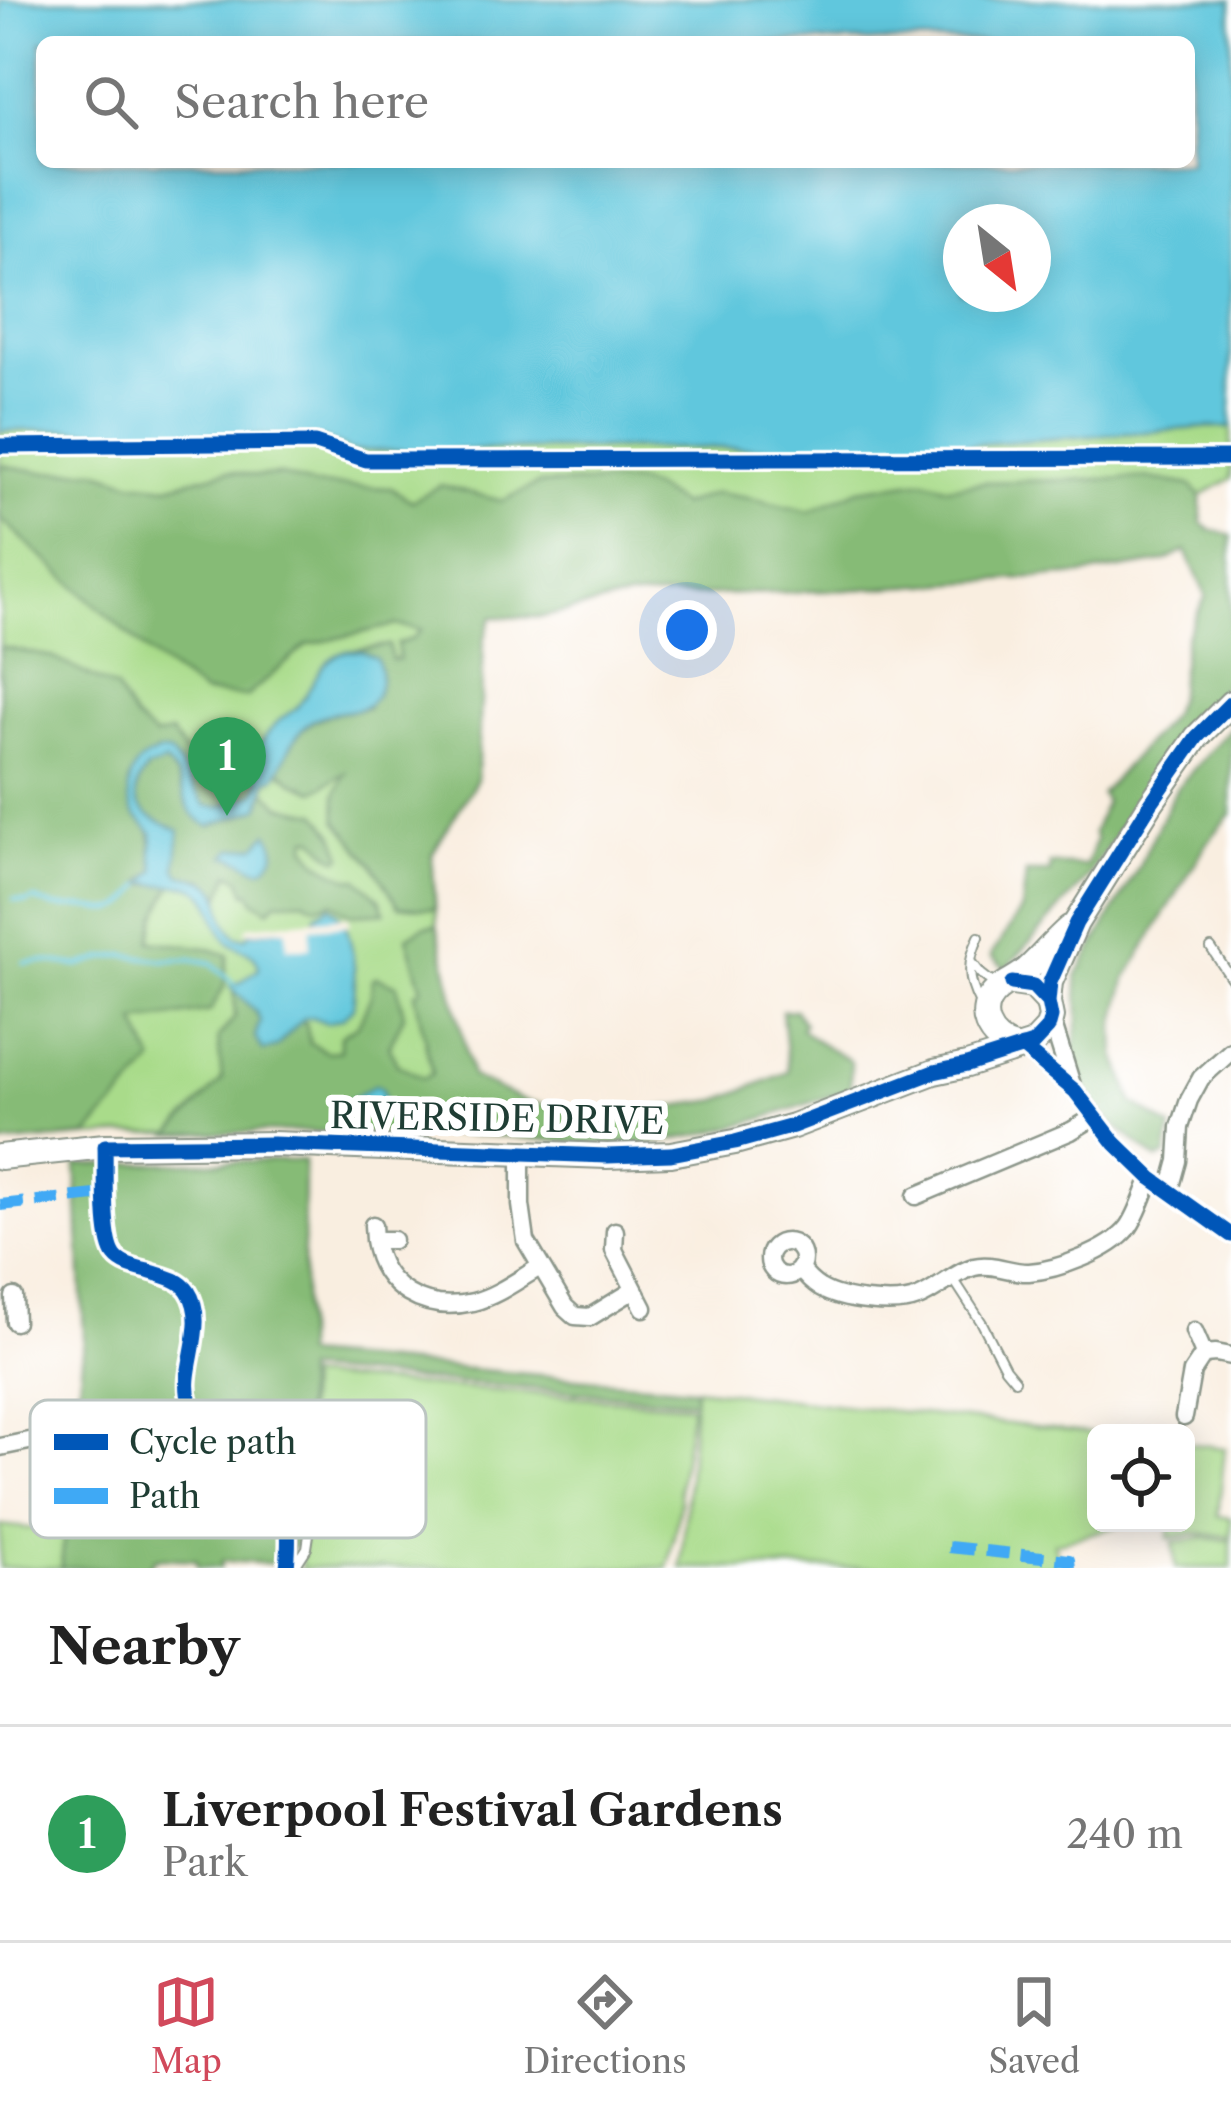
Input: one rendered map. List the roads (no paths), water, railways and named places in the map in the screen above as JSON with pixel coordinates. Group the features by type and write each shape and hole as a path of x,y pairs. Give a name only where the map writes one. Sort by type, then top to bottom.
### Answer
{"street":[{"path":"1019,1047 1042,1037 1050,982 1076,923 1197,737 1231,703"},
{"path":"1075,1091 1019,1047 996,1040 985,1018 992,994 1076,923"},
{"path":"1006,985 1033,986 1049,1009 1075,1091 1094,1117 1151,1178 1231,1235"},
{"name":"RIVERSIDE DRIVE","path":"934,1072 966,1047 985,1018"},
{"name":"RIVERSIDE DRIVE","path":"0,1156 105,1146 273,1144 670,1154 793,1126 934,1072 1019,1047"},
{"path":"1170,1190 1189,1100 1201,1078 1231,1051"},
{"path":"916,1196 1094,1117"},
{"path":"521,1151 526,1241 565,1307 575,1316 597,1315 634,1290"},
{"path":"800,1270 828,1292 900,1303 983,1265 1028,1272 1061,1266 1090,1255 1127,1229 1151,1178"},
{"path":"616,1231 614,1250 644,1308"},
{"path":"380,1235 379,1262 391,1282 412,1297 440,1305 489,1296 540,1267"},
{"path":"1194,1331 1204,1354"},
{"path":"1204,1354 1231,1356"},
{"path":"1184,1417 1192,1372 1204,1354"},
{"path":"0,1447 29,1442"},
{"path":"290,1539 291,1568"}],"lane":[{"path":"979,938 968,970 985,1018"},
{"path":"1211,948 1231,978"},
{"path":"971,960 987,980 1006,985"},
{"path":"953,1279 1015,1380"},
{"path":"291,1568 307,1549 309,1538"}],"water":[{"path":"0,0 1231,0 1231,428 954,446 351,451 321,438 0,431"},
{"path":"347,651 376,658 380,678 375,697 360,708 310,722 275,777 267,781 260,808 209,826 187,805 178,779 165,763 147,769 136,792 142,809 180,831 176,867 181,875 211,884 237,937 314,925 316,915 330,906 345,924 354,967 353,1007 343,1018 327,1023 304,1018 276,1047 263,1051 255,1037 260,1021 256,1012 230,986 259,968 254,957 226,939 210,903 194,887 142,885 156,870 153,835 132,809 130,779 141,761 165,752 207,806 219,807 255,794 260,782 252,757 258,747 297,707 329,660"},
{"path":"268,833 275,850 266,867 257,869 226,856 232,849 256,846"},
{"path":"375,1085 382,1088 385,1104 336,1118 340,1106"}],"waterway":[{"path":"14,900 112,910 128,903 142,885"},
{"path":"24,963 79,966 125,955 191,959 212,963 234,984"}],"place":[{"name":"Liverpool Festival Gardens","path":"227,816"}]}
